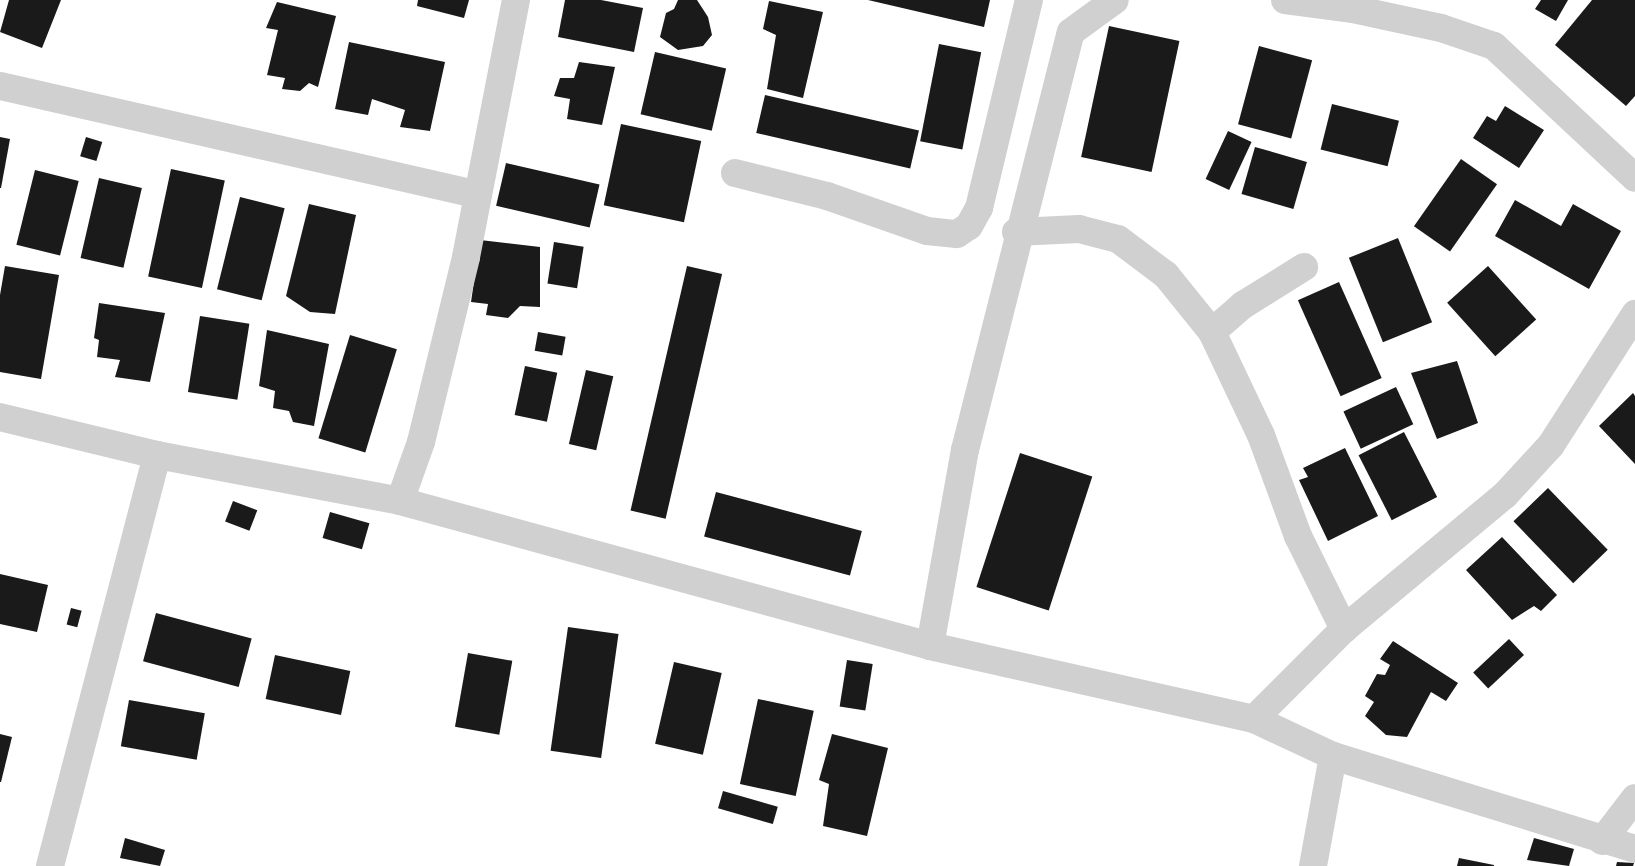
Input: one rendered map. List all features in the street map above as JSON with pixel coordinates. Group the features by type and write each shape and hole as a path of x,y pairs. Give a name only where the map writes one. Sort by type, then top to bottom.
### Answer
{"street":[{"path":"400,500 421,442 478,195 516,0"},
{"path":"735,173 827,196 927,231 957,234 970,226 979,208 1029,0"},
{"path":"930,646 965,450 1016,232 1071,32 1115,0"},
{"path":"1285,0 1431,26 1494,46 1635,178"},
{"path":"0,86 478,195"},
{"path":"1016,232 1079,229 1118,239 1166,275 1212,332 1261,434 1298,536 1344,629"},
{"path":"1212,332 1243,305 1304,267"},
{"path":"1254,718 1344,629 1504,495 1551,445 1634,318"},
{"path":"0,417 157,454 400,500 930,646 1254,718 1333,756 1602,841 1635,849"},
{"path":"50,866 157,454"},
{"path":"1313,866 1333,756"},
{"path":"1602,841 1635,798"}],"building":[{"path":"9,0 61,0 42,48 0,32"},
{"path":"418,0 469,0 464,18 417,6"},
{"path":"565,0 601,0 643,8 634,52 558,37"},
{"path":"678,0 697,0 708,17 712,35 703,46 678,50 660,37 666,13 674,9"},
{"path":"868,0 990,0 984,27"},
{"path":"1541,0 1568,0 1556,21 1535,9"},
{"path":"1592,0 1635,0 1635,96 1626,106 1555,45"},
{"path":"769,1 823,12 803,98 767,89 776,35 763,29"},
{"path":"277,2 336,16 318,87 309,83 300,91 282,89 285,78 267,75 278,30 266,28"},
{"path":"1109,26 1179,41 1152,172 1081,157"},
{"path":"349,42 445,62 430,131 400,127 405,110 372,99 368,115 335,109"},
{"path":"939,44 981,52 962,149 920,141"},
{"path":"1259,46 1312,60 1291,138 1238,124"},
{"path":"655,52 726,68 712,131 641,114"},
{"path":"579,62 615,67 602,125 567,119 570,99 554,96 560,78 574,78"},
{"path":"765,95 919,131 910,169 756,133"},
{"path":"1332,104 1399,121 1388,166 1321,150"},
{"path":"1505,106 1544,130 1519,168 1473,138 1487,116 1496,121"},
{"path":"621,124 701,141 684,222 604,205"},
{"path":"1228,131 1252,142 1229,190 1206,179"},
{"path":"0,137 10,139 1,188 0,188"},
{"path":"86,137 102,142 96,161 80,156"},
{"path":"1255,147 1307,162 1293,209 1241,194"},
{"path":"1461,159 1497,184 1450,251 1414,226"},
{"path":"506,163 600,185 590,227 496,206"},
{"path":"171,169 225,180 202,288 148,277"},
{"path":"35,170 79,181 60,256 16,245"},
{"path":"99,178 142,188 123,268 81,258"},
{"path":"240,197 285,208 262,300 217,289"},
{"path":"1515,200 1561,226 1573,204 1621,231 1589,289 1495,236"},
{"path":"309,204 356,215 335,314 310,312 286,296"},
{"path":"1398,238 1432,322 1383,342 1349,258"},
{"path":"480,240 540,247 540,307 520,306 508,318 486,315 488,304 471,302"},
{"path":"554,242 584,247 577,288 547,283"},
{"path":"5,266 59,275 41,379 0,372 0,295"},
{"path":"687,266 722,274 666,519 631,511"},
{"path":"1488,266 1536,320 1495,356 1447,303"},
{"path":"1339,282 1382,378 1341,396 1298,300"},
{"path":"99,303 165,313 150,382 115,377 120,360 97,357 99,340 94,338"},
{"path":"200,316 249,324 237,400 188,392"},
{"path":"267,330 329,344 314,426 293,422 289,411 273,408 275,391 259,386"},
{"path":"538,332 566,337 562,356 535,351"},
{"path":"350,335 397,349 365,453 318,438"},
{"path":"1457,361 1478,423 1437,439 1411,373"},
{"path":"525,366 557,373 547,422 515,415"},
{"path":"586,370 613,376 596,450 569,444"},
{"path":"1396,387 1413,424 1361,449 1343,412"},
{"path":"1633,393 1635,396 1635,464 1599,426"},
{"path":"1404,432 1437,497 1392,520 1359,455"},
{"path":"1345,448 1378,516 1328,541 1299,480 1308,477 1303,468"},
{"path":"1020,453 1092,476 1049,611 976,587"},
{"path":"1548,488 1608,550 1573,583 1513,521"},
{"path":"716,492 862,531 850,576 704,536"},
{"path":"233,501 257,510 249,531 225,522"},
{"path":"330,512 369,523 362,549 323,538"},
{"path":"1502,537 1557,595 1541,611 1534,606 1512,620 1466,570"},
{"path":"0,574 48,585 37,632 0,624"},
{"path":"71,608 82,611 77,627 67,624"},
{"path":"156,613 252,639 239,687 143,661"},
{"path":"568,627 619,634 601,758 551,751"},
{"path":"1509,639 1524,655 1488,689 1473,672"},
{"path":"1393,641 1458,683 1446,701 1431,692 1407,737 1386,735 1365,716 1374,702 1365,696 1377,674 1385,675 1390,665 1380,659"},
{"path":"468,653 512,661 499,735 455,727"},
{"path":"275,655 350,671 341,715 266,699"},
{"path":"847,660 873,664 865,710 840,706"},
{"path":"674,662 722,673 703,755 655,744"},
{"path":"758,699 814,711 796,796 740,784"},
{"path":"129,700 205,713 197,760 121,746"},
{"path":"0,734 12,737 1,782 0,782"},
{"path":"832,734 888,748 867,836 823,826 829,784 819,780"},
{"path":"723,791 778,807 773,824 718,808"},
{"path":"125,838 165,850 160,866 120,858"},
{"path":"1534,838 1574,849 1569,866 1527,860"},
{"path":"1459,858 1494,865 1494,866 1457,866"},
{"path":"1617,862 1634,863 1633,866 1616,866"}]}
